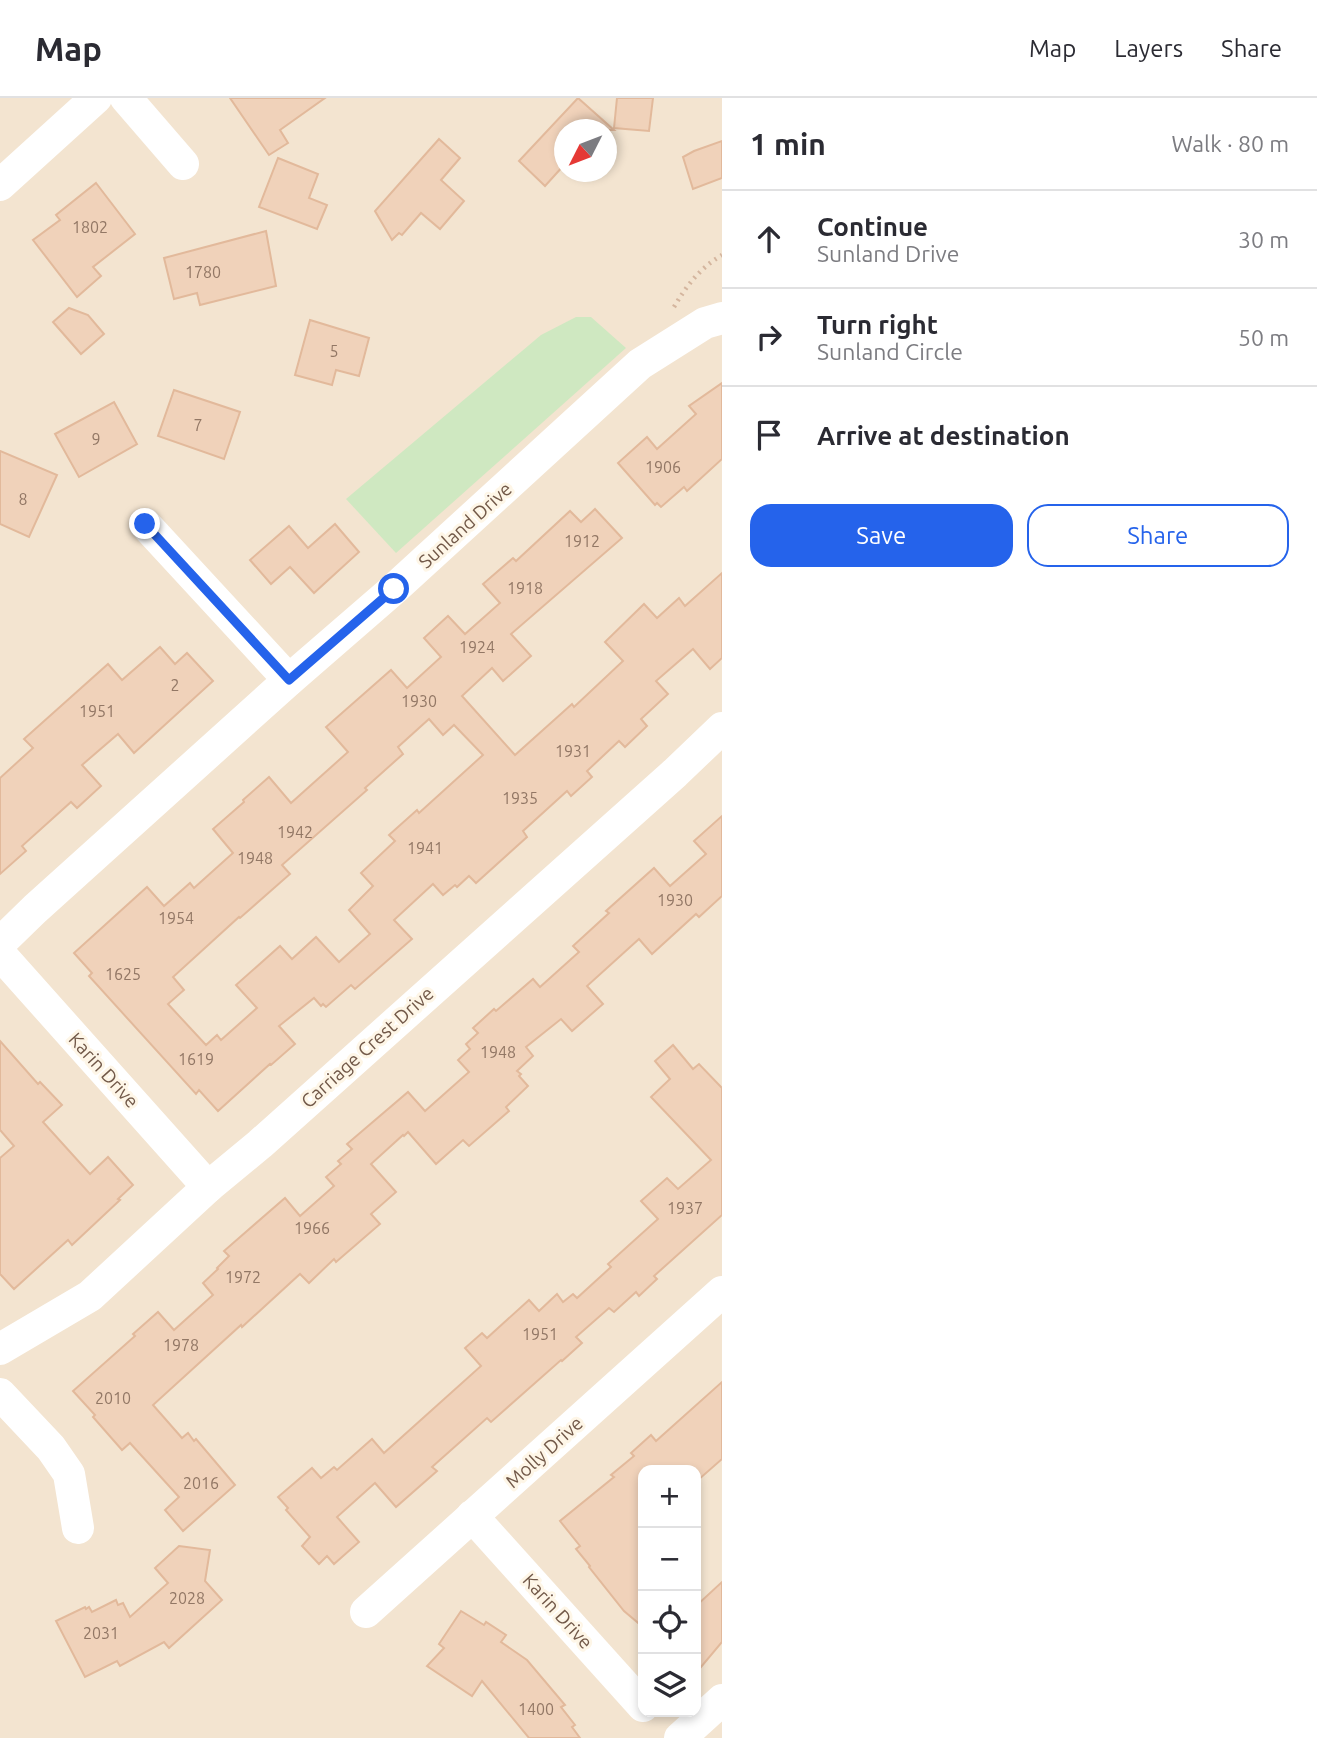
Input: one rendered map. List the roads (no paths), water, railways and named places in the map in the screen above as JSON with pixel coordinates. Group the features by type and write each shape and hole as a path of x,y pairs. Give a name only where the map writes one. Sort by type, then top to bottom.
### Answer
{"street":[{"path":"0,185 96,98"},
{"path":"126,98 183,164"},
{"name":"Sunland Drive","path":"0,943 34,909 477,514 640,364 705,323 722,318"},
{"path":"145,524 289,680"},
{"name":"Carriage Crest Drive","path":"0,1349 90,1296 208,1187 260,1144 722,728"},
{"name":"Karin Drive","path":"0,954 208,1187"},
{"name":"Molly Drive","path":"366,1612 722,1292"},
{"path":"0,1394 51,1448 69,1474 78,1528"},
{"name":"Karin Drive","path":"472,1516 638,1700"},
{"path":"680,1738 722,1700"},
{"path":"653,1717 672,1738"}]}
